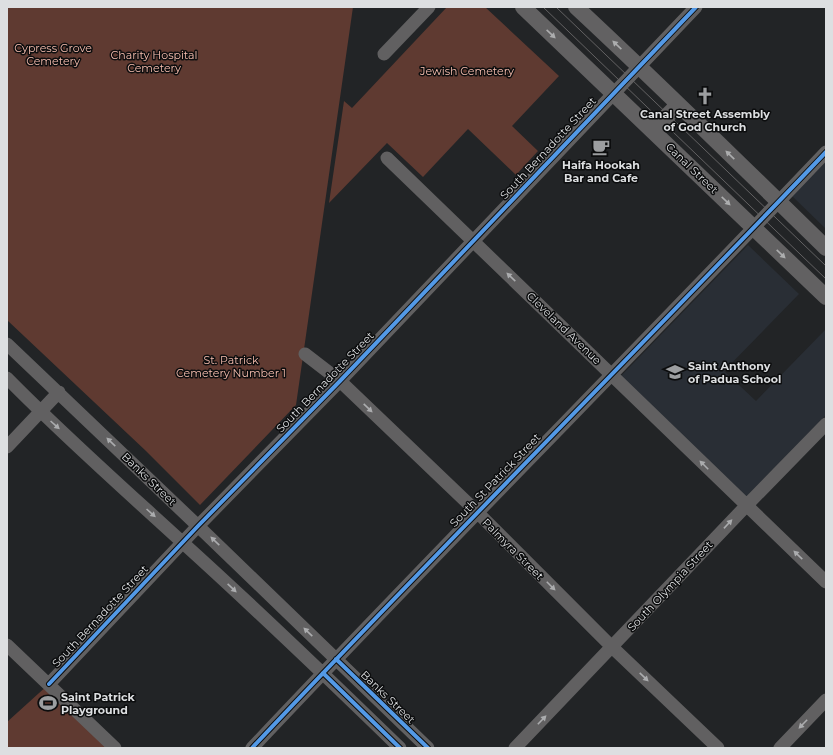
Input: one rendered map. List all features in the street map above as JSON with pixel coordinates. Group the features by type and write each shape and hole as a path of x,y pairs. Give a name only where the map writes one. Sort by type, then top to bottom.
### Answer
{"main road":[{"name":"Canal Street","path":"523,7 826,297"},
{"path":"576,7 639,66 826,248"},
{"path":"653,130 678,105"}],"street":[{"path":"384,54 429,7"},
{"name":"South Bernadotte Street","path":"48,684 198,526 340,381 613,92 696,7"},
{"name":"South St Patrick Street","path":"252,748 477,512 826,152"},
{"name":"Cleveland Avenue","path":"387,158 826,582"},
{"name":"Banks Street","path":"7,344 59,392 428,748"},
{"name":"Palmyra Street","path":"305,354 340,381 477,512 612,647 718,748"},
{"name":"Banks Street","path":"7,378 40,412 183,542 323,673 400,748"},
{"path":"7,447 59,392"},
{"name":"South Olympia Street","path":"515,748 826,424"},
{"path":"7,645 115,748"},
{"path":"780,748 826,700"}],"shaded area":[{"path":"826,161 826,229 792,196"},
{"name":"Saint Anthony of Padua School","path":"748,245 799,294 724,371 756,401 826,329 826,415 746,497 621,376"}],"green space":[{"path":"7,7 353,7 296,405 200,505 146,451 7,320"},
{"name":"Jewish Cemetery","path":"447,7 485,7 559,76 512,126 538,151 516,175 468,129 423,177 387,143 329,203 344,101 352,108"},
{"name":"Saint Patrick Playground","path":"49,684 115,748 7,748 7,722"}],"tram line":[{"path":"543,7 826,279"},
{"path":"556,7 826,266"}],"cycle path":[{"path":"49,684 198,526 340,381 696,7"},
{"path":"252,748 826,152"},
{"path":"336,659 428,748"},
{"path":"323,673 400,748"}],"place":[{"name":"Canal Street Assembly of God Church","path":"705,96"},
{"name":"Haifa Hookah Bar and Cafe","path":"601,147"},
{"name":"Saint Anthony of Padua School","path":"675,372"},
{"name":"Saint Patrick Playground","path":"48,703"}],"park label":[{"name":"Cypress Grove Cemetery","path":"53,54"},
{"name":"Charity Hospital Cemetery","path":"154,61"},
{"name":"St. Patrick Cemetery Number 1","path":"231,366"}]}
